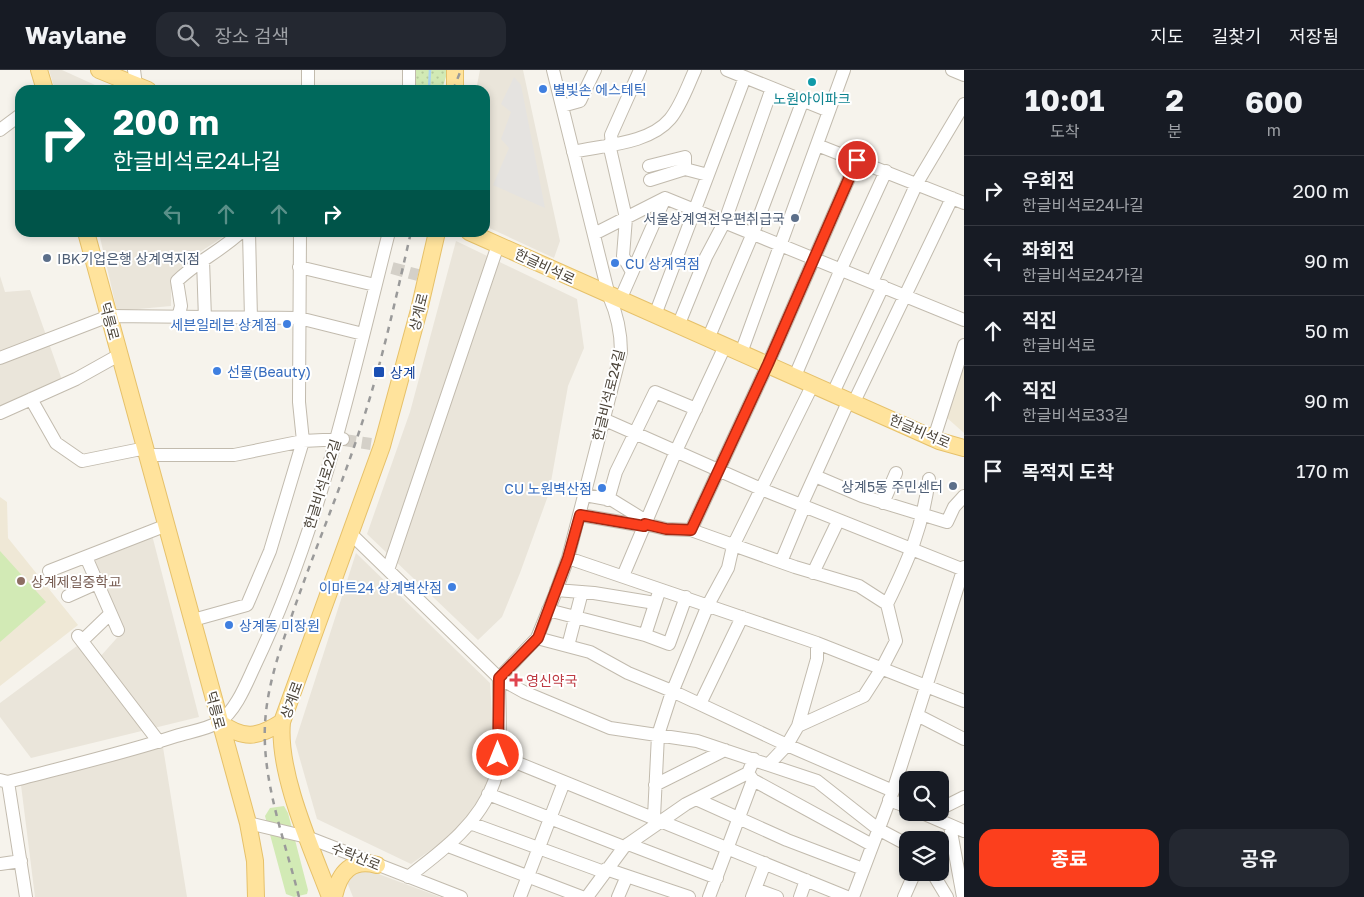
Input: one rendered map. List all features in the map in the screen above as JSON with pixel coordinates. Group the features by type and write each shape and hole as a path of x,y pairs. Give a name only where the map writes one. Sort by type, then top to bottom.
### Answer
{"main road":[{"path":"39,70 44,85"},
{"path":"99,70 139,82"},
{"path":"455,70 455,85"},
{"name":"덕릉로","path":"87,237 248,823 255,861 256,897"},
{"name":"상계로","path":"332,897 308,837 287,770 282,742 282,722 350,533 377,445 435,237"},
{"name":"한글비석로","path":"480,237 614,298 934,438 964,448"},
{"path":"219,722 243,735 260,734 282,722"},
{"path":"332,897 340,880 352,866 365,862 377,865"}],"street":[{"path":"308,70 308,85"},
{"path":"409,70 409,85"},
{"name":"한글비석로24길","path":"499,678 538,638 568,558 621,352 621,336 614,298 594,234 553,70"},
{"path":"562,106 580,102 594,70"},
{"path":"632,272 623,256 626,218 611,144 611,135 640,70"},
{"path":"573,152 649,136 663,127 672,117 695,70"},
{"path":"727,70 829,111"},
{"path":"741,352 844,70"},
{"path":"952,70 964,75"},
{"path":"654,315 745,77"},
{"path":"678,326 706,256 725,222 772,88"},
{"path":"708,338 753,233 803,100"},
{"path":"833,393 847,364 917,183 964,104"},
{"path":"0,130 15,119"},
{"path":"817,145 964,203"},
{"path":"648,166 685,156 685,169"},
{"path":"691,530 768,364 857,160"},
{"path":"650,180 685,169 708,175"},
{"path":"795,376 886,171"},
{"path":"614,298 632,272 665,198"},
{"path":"594,234 665,198 814,257 964,320"},
{"path":"781,562 815,476 868,373 952,198"},
{"path":"178,318 181,306 177,281 190,268 228,245 236,237"},
{"path":"249,237 252,319"},
{"path":"193,620 247,605 270,551 303,441 299,402 300,237"},
{"name":"한글비석로22길","path":"219,722 240,697 266,642 298,559 340,439 363,334 376,285 387,266 389,237"},
{"path":"388,570 498,245"},
{"path":"203,260 205,319"},
{"path":"299,267 376,285"},
{"path":"0,358 109,316 205,319 299,318 363,334"},
{"path":"934,438 964,345"},
{"path":"623,576 676,452 725,346"},
{"path":"0,413 76,379 119,355"},
{"path":"847,364 868,373"},
{"path":"657,819 658,735 672,691 708,605 728,568 733,546 814,384"},
{"path":"608,500 616,472 655,392 696,409"},
{"path":"31,399 56,443 82,461 146,452 234,455 303,441 340,439"},
{"path":"603,419 838,521 912,551 964,569 891,795 852,897"},
{"path":"883,503 896,474"},
{"path":"815,476 883,503 946,522 954,507 964,496"},
{"path":"798,726 864,696 882,668 896,641 887,604 912,551 924,516 929,479"},
{"path":"585,495 608,500 645,524"},
{"path":"580,515 645,524 666,529 691,530 813,573 858,586 887,604"},
{"path":"813,573 838,521"},
{"path":"49,571 167,525"},
{"path":"350,533 499,678 524,692 610,728 697,741 817,780 878,829 899,840"},
{"path":"86,557 118,630"},
{"path":"568,558 817,643 964,701"},
{"path":"68,596 97,583"},
{"path":"645,635 660,588"},
{"path":"556,590 655,603"},
{"path":"568,646 582,592"},
{"path":"548,610 645,635 669,644 686,597"},
{"path":"110,614 81,638 159,742"},
{"path":"700,704 742,617"},
{"path":"538,638 590,652 628,673 700,704 891,795 899,801"},
{"path":"671,641 690,649"},
{"path":"769,764 787,745 798,726 817,659 817,643"},
{"path":"408,877 448,846 470,823 495,781 498,755 499,678"},
{"path":"917,715 964,739"},
{"path":"26,897 21,861 4,781 159,742 219,722"},
{"path":"656,785 725,750"},
{"path":"498,755 847,897"},
{"path":"710,897 738,819 751,777 754,759"},
{"path":"448,846 528,876 590,896 605,871 626,845 657,819 696,799 751,777"},
{"path":"751,777 872,845"},
{"path":"520,897 564,782"},
{"path":"488,794 716,878"},
{"path":"949,804 964,797"},
{"path":"696,799 735,815 738,819 863,869"},
{"path":"940,821 964,831"},
{"name":"수락산로","path":"248,823 308,837 461,897"},
{"path":"470,823 605,871 627,876 689,897"},
{"path":"950,826 963,897"},
{"path":"0,864 21,861"},
{"path":"765,863 754,893 777,897"},
{"path":"618,897 627,876"},
{"path":"800,897 806,880"},
{"path":"904,897 911,881"},
{"path":"937,881 947,897"}],"shaded area":[{"path":"49,70 62,70 95,85 54,85"},
{"path":"480,70 523,70 560,241 554,258 490,228 490,85 477,85"},
{"path":"514,77 521,85 545,208 493,185 509,148 501,139 511,112 501,104"},
{"path":"100,237 223,237 197,254 171,279 171,306 117,311"},
{"path":"456,241 577,299 584,348 568,386 549,493 520,573 502,617 478,640 367,534 410,412"},
{"path":"0,276 5,292 30,290 62,380 0,408"},
{"path":"964,364 964,433 946,417"},
{"name":"상계제일중학교","path":"0,497 7,502 8,538 78,625 0,686"},
{"path":"152,535 199,717 31,758 0,717 0,703 85,640 99,658 124,630 94,558"},
{"path":"356,553 490,683 493,732 491,768 486,785 468,818 439,844 411,864 317,819 295,742"},
{"path":"162,741 187,897 35,897 20,777"},
{"path":"368,870 440,897 353,897 347,882 352,871"}],"green space":[{"path":"406,70 448,70 444,85 408,85"},
{"path":"0,551 46,602 0,642"},
{"path":"284,806 288,813 308,890 307,894 294,897 286,894 265,816 270,808"}],"waterway":[{"path":"429,85 430,70"}],"tunnel":[{"path":"392,268 418,275"},
{"path":"344,440 371,444"}],"railway":[{"path":"455,85 461,70"},
{"path":"299,897 276,811 267,768 265,724 268,697 274,670 287,631 369,402 410,237"}],"place":[{"name":"노원아이파크","path":"812,82"},
{"name":"별빛손 에스테틱","path":"543,89"},
{"name":"서울상계역전우편취급국","path":"795,218"},
{"name":"IBK기업은행 상계역지점","path":"47,258"},
{"name":"CU 상계역점","path":"615,263"},
{"name":"세븐일레븐 상계점","path":"287,324"},
{"name":"선물(Beauty)","path":"217,371"},
{"name":"상계","path":"379,372"},
{"name":"상계5동 주민센터","path":"953,486"},
{"name":"CU 노원벽산점","path":"602,488"},
{"name":"상계제일중학교","path":"21,581"},
{"name":"이마트24 상계벽산점","path":"452,587"},
{"name":"상계동 미장원","path":"229,625"},
{"name":"영신약국","path":"516,680"}],"route":[{"path":"498,755 499,678 538,638 568,558 580,515 644,526 645,524 666,529 691,530 768,364 857,160"}]}
